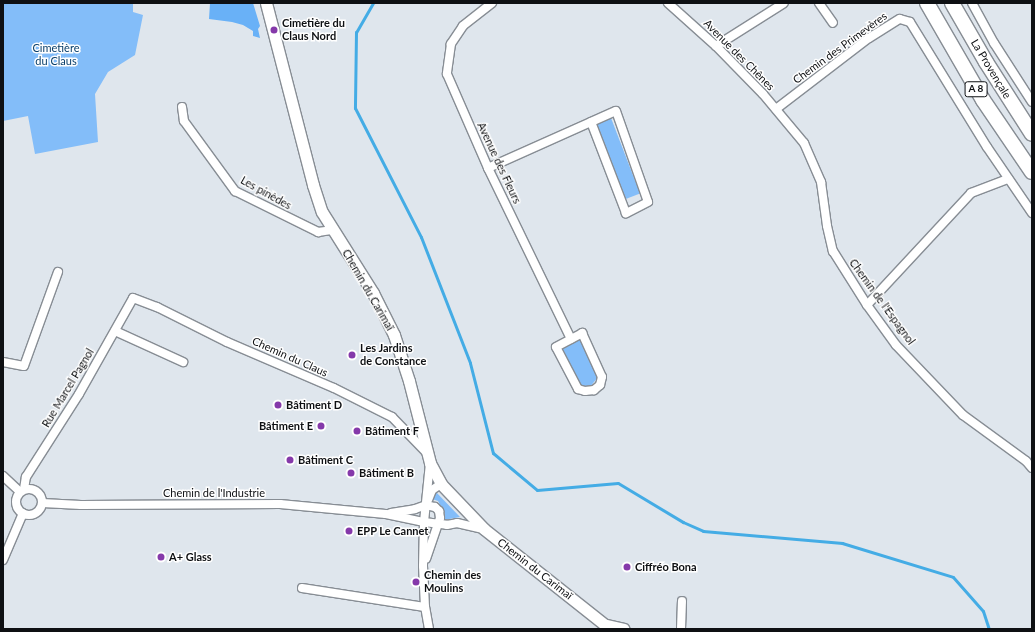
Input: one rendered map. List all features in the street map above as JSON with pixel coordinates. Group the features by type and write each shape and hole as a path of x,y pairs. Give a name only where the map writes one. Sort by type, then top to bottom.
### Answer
{"highway":[{"name":"La Provençale","path":"926,3 983,100 1032,172"},
{"name":"La Provençale","path":"952,3 986,62 1032,134"}],"main road":[{"name":"Chemin du Carimaï","path":"266,3 313,185 322,212 373,293 394,335 409,381 428,458 441,484 484,529 507,549 608,627 624,629"}],"street":[{"name":"Avenue des Fleurs","path":"492,3 463,26 451,44 447,74 488,168 571,339"},
{"name":"Avenue des Chênes","path":"668,3 716,46 776,109"},
{"path":"716,46 784,3"},
{"path":"819,3 833,24"},
{"path":"972,3 994,43 1032,102"},
{"name":"Chemin des Primevères","path":"776,109 869,38 900,19 910,22 1008,178 1032,213"},
{"name":"Les pinèdes","path":"182,107 184,121 235,191 318,232 333,230"},
{"name":"Chemin de l'Espagnol","path":"776,109 804,142 822,182 827,226 833,251 867,305 896,344 963,415 1026,461 1032,468"},
{"path":"488,168 591,122 616,111 648,202 626,213 591,122"},
{"path":"867,305 970,193 1008,178"},
{"path":"3,362 24,366 58,272"},
{"name":"Chemin du Claus","path":"133,298 157,307 234,345 334,388 392,418 428,458"},
{"name":"Rue Marcel Pagnol","path":"22,491 26,477 79,394 133,298"},
{"path":"115,331 183,362"},
{"path":"582,334 602,377 600,385 594,390 585,391 578,389 556,347 571,339 582,334"},
{"path":"428,458 424,522 424,566 425,607 429,629"},
{"path":"3,476 22,491"},
{"path":"426,505 432,490 441,484"},
{"path":"29,489 37,491 40,494 42,503 41,507 35,513 23,513 16,503 22,491 29,489"},
{"name":"Chemin de l'Industrie","path":"42,503 81,505 280,504 386,514"},
{"path":"386,514 415,509 426,505 435,507 439,511 440,518 424,566"},
{"path":"3,560 23,513"},
{"path":"386,514 424,522 438,524 457,523 484,529"},
{"path":"302,588 425,607"},
{"path":"681,629 682,601"}],"green space":[{"name":"Cimetière du Claus","path":"3,3 133,3 133,12 143,15 135,55 108,72 95,94 98,142 35,154 28,116 3,121"},
{"path":"611,118 640,194 625,199 596,124"},
{"path":"580,339 598,377 590,387 582,386 577,382 561,348"},
{"path":"436,492 460,517 444,520 445,514 438,501 432,499"}],"shaded area":[{"path":"210,3 253,3 260,26 258,29 260,38 253,36 253,31 243,25 209,19"}],"waterway":[{"path":"373,3 356,32 355,108 421,237 470,363 493,453 537,490 618,483 683,522 703,531 842,543 953,577 983,611 989,629"}],"place":[{"name":"Cimetière du Claus Nord","path":"274,30"},
{"name":"Les Jardins de Constance","path":"352,355"},
{"name":"Bâtiment D","path":"278,405"},
{"name":"Bâtiment E","path":"321,426"},
{"name":"Bâtiment F","path":"357,431"},
{"name":"Bâtiment C","path":"290,460"},
{"name":"Bâtiment B","path":"351,473"},
{"name":"EPP Le Cannet","path":"349,531"},
{"name":"A+ Glass","path":"161,557"},
{"name":"Ciffréo Bona","path":"627,567"},
{"name":"Chemin des Moulins","path":"416,582"}]}
